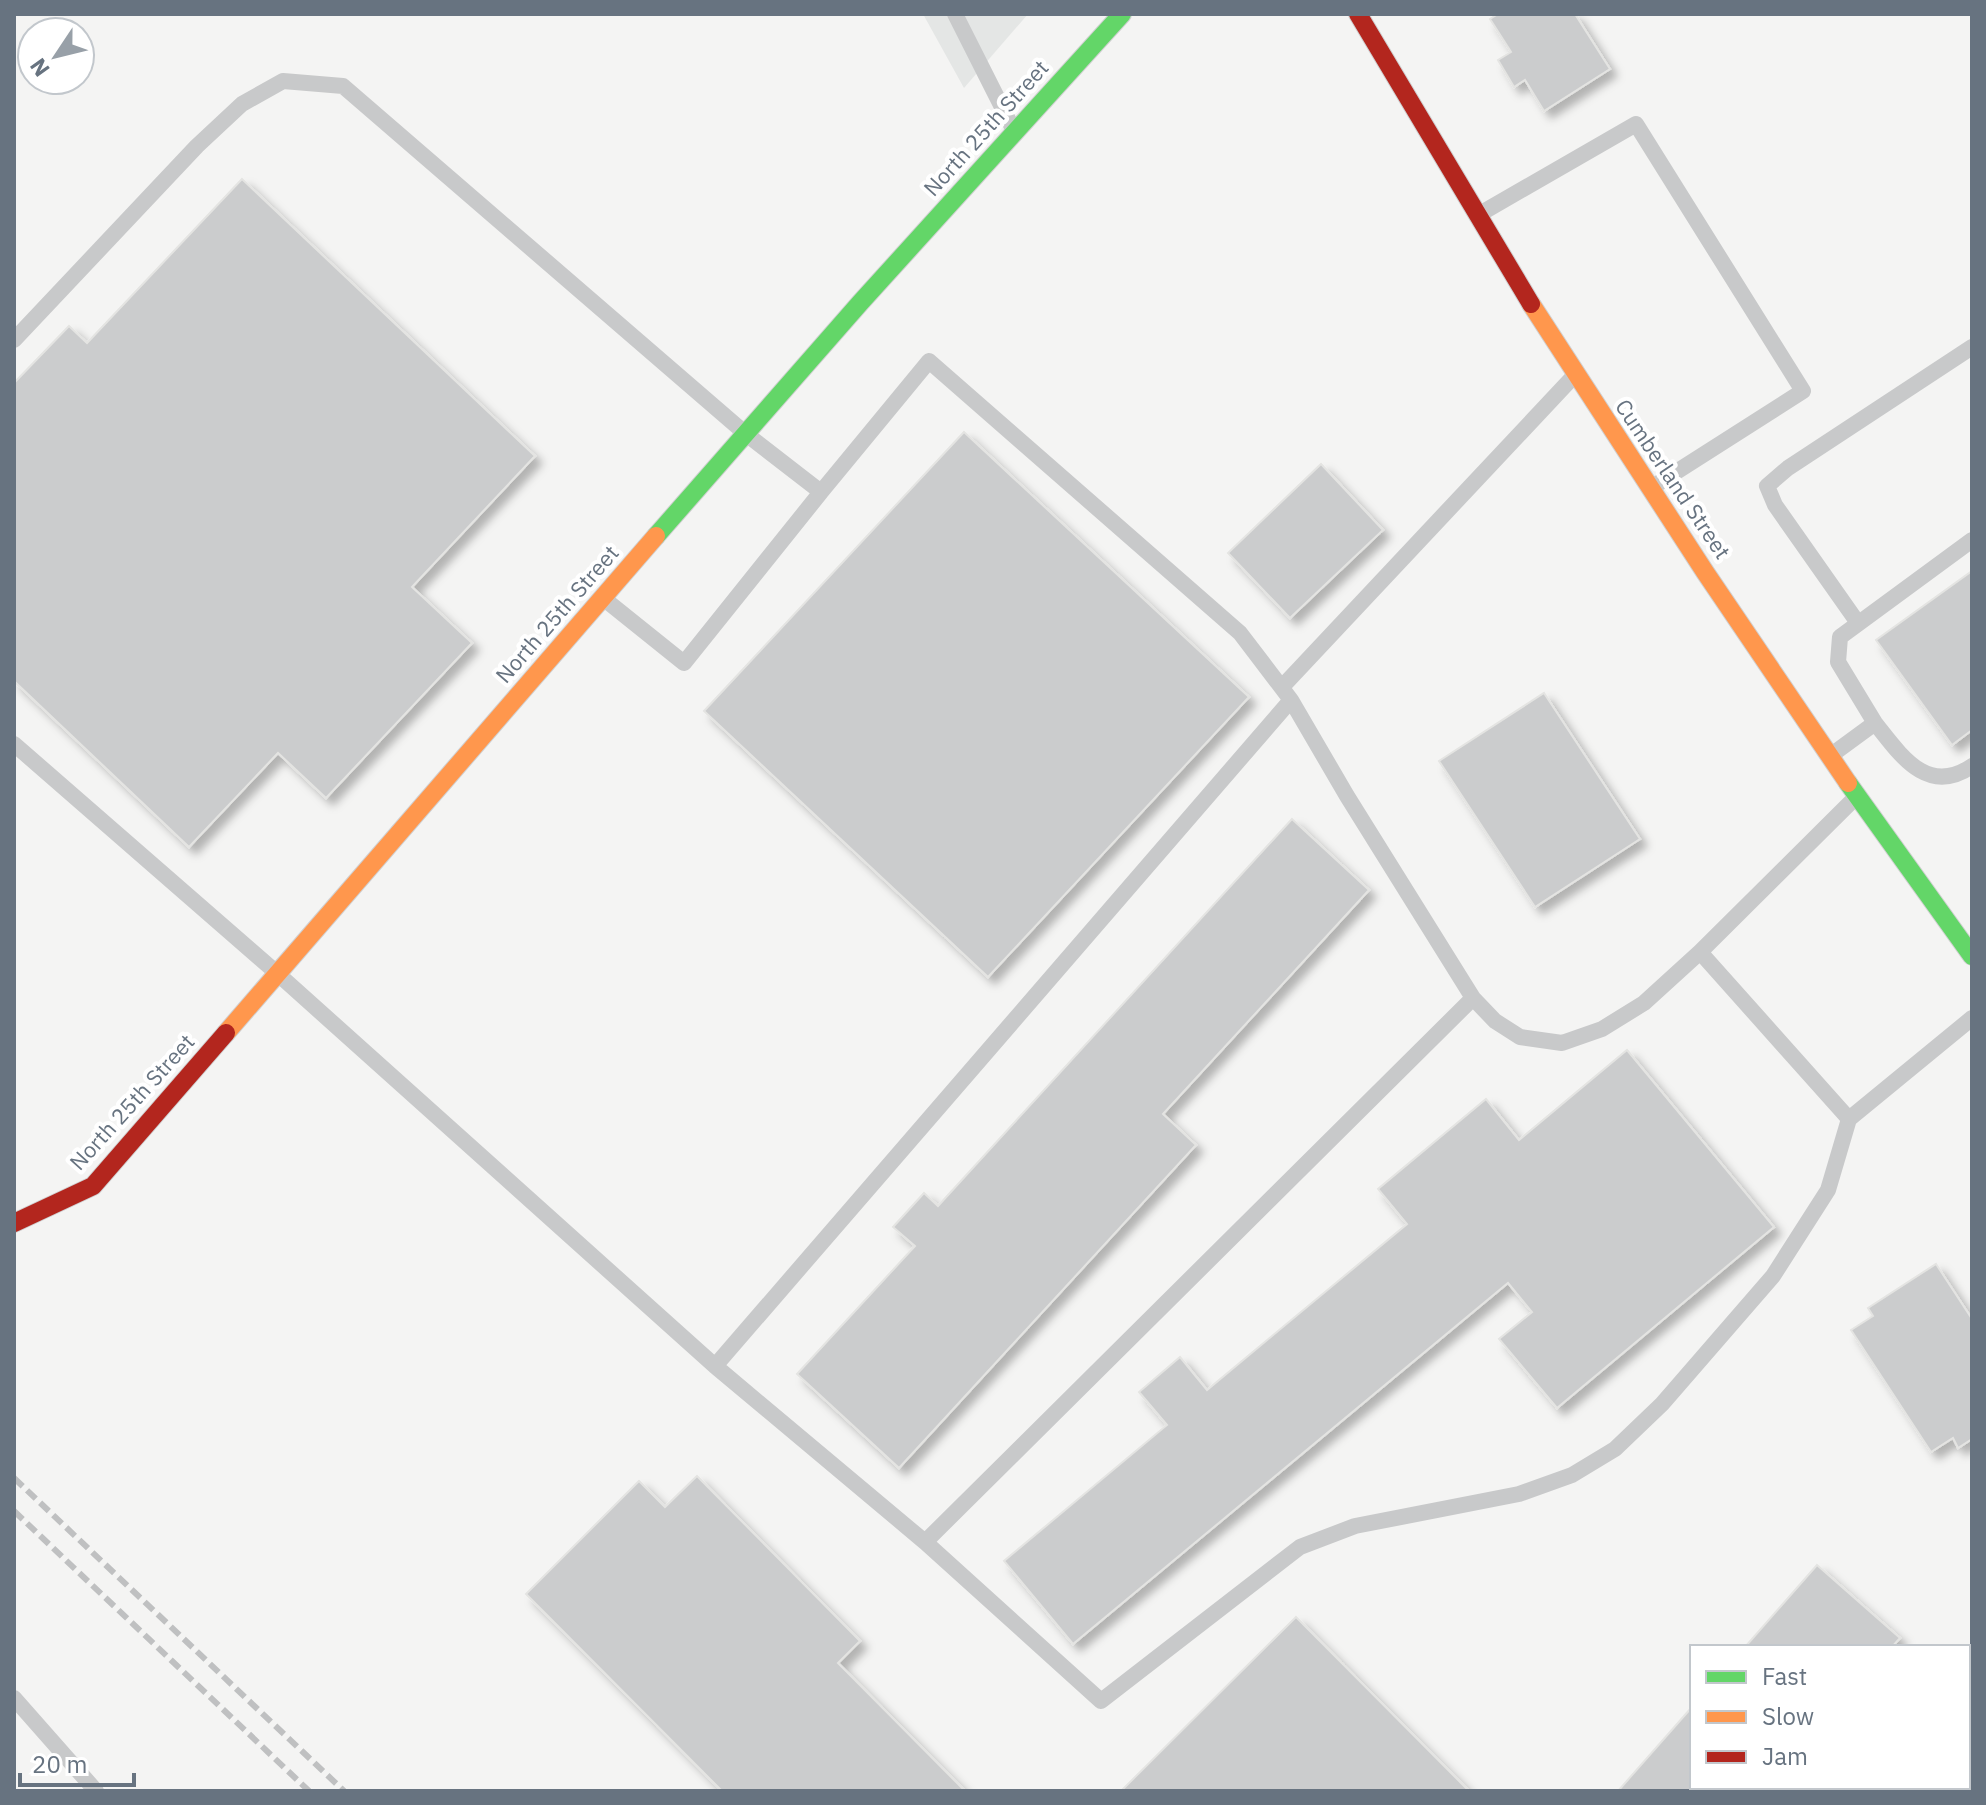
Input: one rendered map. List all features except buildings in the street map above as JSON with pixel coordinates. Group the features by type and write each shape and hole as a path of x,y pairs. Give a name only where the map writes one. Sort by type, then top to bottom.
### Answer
{"main road":[{"name":"North 25th Street","path":"14,1223 93,1186 602,598 1014,131 1122,14"},
{"name":"Cumberland Street","path":"1358,14 1574,376 1829,757 1972,956"}],"lane":[{"path":"955,14 1014,131"},
{"path":"14,340 197,146 242,104 283,81 343,86 746,434 821,492"},
{"path":"1477,216 1636,124 1803,391 1650,488"},
{"path":"1858,623 1775,505 1767,486 1788,468 1972,347"},
{"path":"602,598 684,663 929,361 1240,633 1286,693 1473,998 1495,1021 1520,1037 1562,1043 1602,1029 1644,1003 1700,952 1858,795"},
{"path":"715,1366 1286,693 1574,376"},
{"path":"1972,540 1840,637 1838,662 1875,723 1911,766 1921,773 1947,776 1972,766"},
{"path":"1829,757 1875,723"},
{"path":"14,744 278,974 715,1366 925,1542 1101,1701 1300,1547 1355,1526 1519,1494 1572,1475 1615,1449 1662,1404 1773,1276 1828,1190 1849,1119 1972,1018"},
{"path":"1700,952 1849,1119"},
{"path":"925,1542 1473,998"},
{"path":"14,1698 96,1791"}],"shaded area":[{"path":"923,14 1028,14 964,88"}],"railway":[{"path":"14,1478 344,1791"},
{"path":"14,1511 309,1791"}],"traffic: fast":[{"path":"656,536 860,303 1122,14"},
{"path":"1848,783 1972,956"}],"traffic: slow":[{"path":"1531,304 1705,572 1848,783"},
{"path":"226,1033 656,536"}],"traffic: jam":[{"path":"1358,14 1531,304"},
{"path":"14,1223 93,1186 226,1033"}]}
